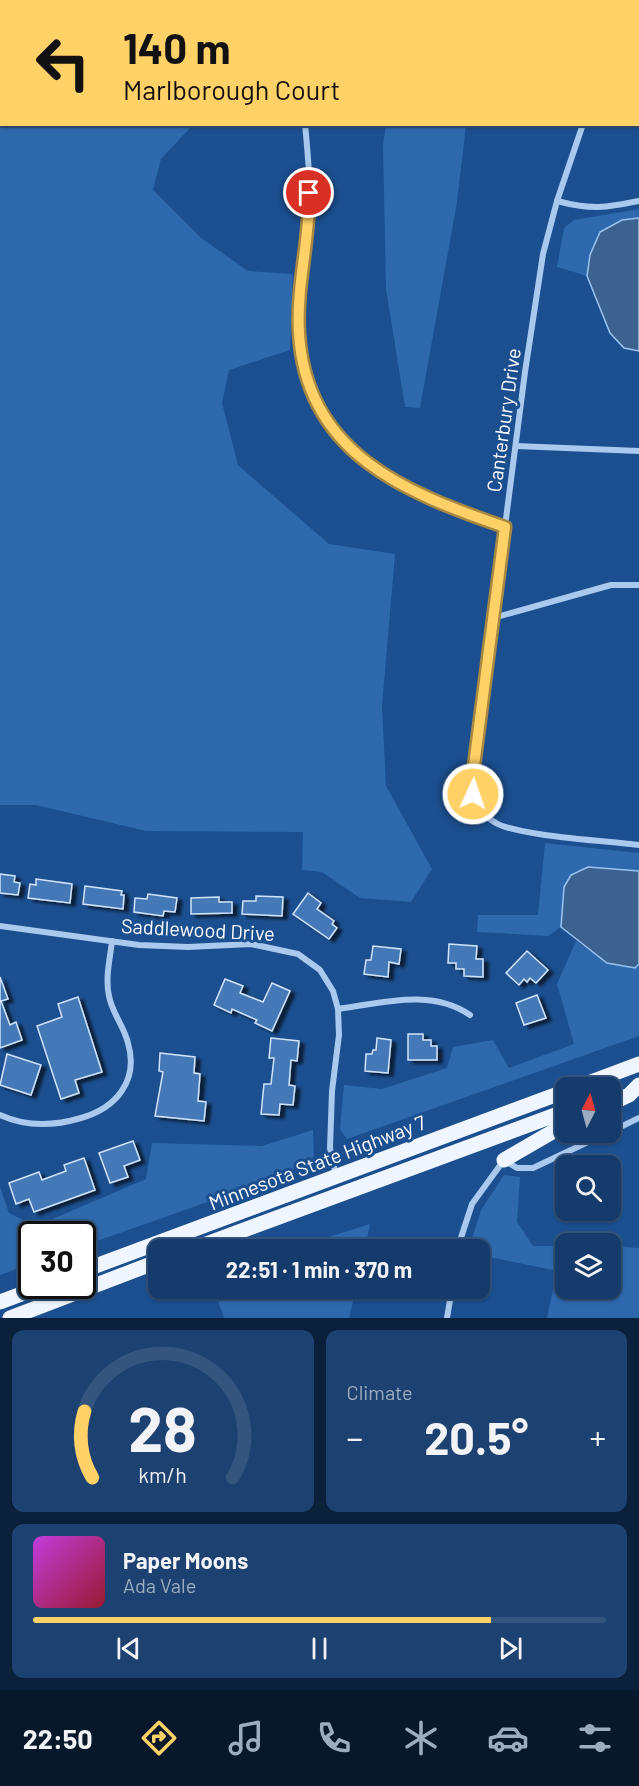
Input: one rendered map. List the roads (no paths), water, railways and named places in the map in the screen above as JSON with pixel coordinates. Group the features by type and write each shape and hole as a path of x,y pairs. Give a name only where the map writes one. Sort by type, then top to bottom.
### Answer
{"main road":[{"path":"605,1077 639,1064"},
{"path":"621,1091 639,1085"},
{"path":"621,1099 629,1095 639,1085"},
{"name":"Minnesota State Highway 7","path":"96,1266 555,1095"},
{"name":"Minnesota State Highway 7","path":"220,1239 555,1115"},
{"path":"504,1160 555,1131"},
{"path":"10,1318 148,1265"},
{"path":"0,1302 18,1295"}],"street":[{"path":"305,126 310,216 299,333 304,364 313,395 329,423 348,448 373,469 405,487 505,527"},
{"name":"Canterbury Drive","path":"582,126 557,201 543,254 472,781 478,807 497,824 510,829 639,845"},
{"path":"557,201 585,208 611,207 639,201"},
{"path":"516,446 639,451"},
{"path":"494,618 598,588 630,583 639,585"},
{"name":"Saddlewood Drive","path":"0,926 112,941 188,947 251,944 298,954 320,970 333,991 339,1009 330,1148 336,1177"},
{"path":"0,1115 33,1124 57,1124 96,1113 118,1098 125,1086 131,1059 129,1044 108,994 112,941"},
{"path":"339,1009 404,1000 440,1000 454,1004 470,1015"},
{"path":"621,1127 639,1118"},
{"path":"461,1239 472,1204 504,1160 517,1168 533,1168 586,1143"},
{"path":"447,1318 450,1299"}]}
